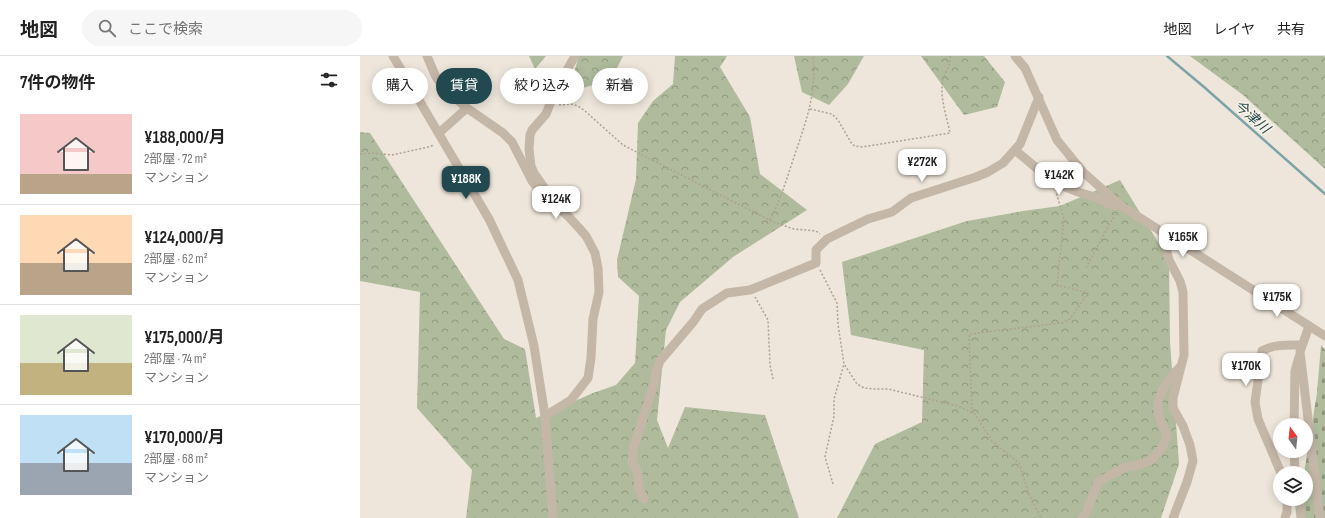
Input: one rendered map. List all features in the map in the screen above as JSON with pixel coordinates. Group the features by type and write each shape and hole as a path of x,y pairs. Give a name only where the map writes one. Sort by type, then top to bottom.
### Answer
{"street":[{"path":"393,56 489,219 518,280 534,346 545,416 553,518"},
{"path":"427,56 435,75 444,89 503,133 512,142 532,181 580,228 591,244 595,253 598,268 599,292 593,319 591,358 588,378 572,400 545,416"},
{"path":"556,206 534,173 529,159 530,135 532,130 546,114 555,91 574,56"},
{"path":"1015,56 1025,68 1039,97 1056,140 1083,172 1120,205 1325,336"},
{"path":"644,499 639,489 638,474 632,461 633,448 654,384 656,372 660,361 702,309 727,293 750,290 816,263 816,250 827,239 868,219 892,212 911,198 988,172 1003,163 1020,144 1039,97"},
{"path":"438,133 468,108"},
{"path":"1015,150 1052,182 1098,198 1111,205 1120,205"},
{"path":"1166,234 1169,260 1180,281 1183,292 1184,355 1173,398 1173,408 1183,426 1190,445 1193,461 1187,482 1173,518"},
{"path":"1294,418 1295,371 1309,326"},
{"path":"1278,466 1258,420 1255,402 1262,351 1277,345 1301,349"},
{"path":"1301,349 1320,518"},
{"path":"1082,518 1086,513 1098,482 1126,468 1151,460 1161,449 1167,436 1160,421 1157,408 1161,393 1172,374 1180,367"},
{"path":"1285,518 1286,506"},
{"path":"1300,506 1302,518"}],"path":[{"path":"770,220 778,205 810,109 814,86 813,56"},
{"path":"810,109 832,114 838,120 852,144 855,146 862,147 950,133 942,94 943,78 951,61 950,56"},
{"path":"548,107 562,104 578,106 623,145 770,220 794,229 816,231 827,239"},
{"path":"360,154 373,153 392,155 428,147 444,141"},
{"path":"972,413 969,334 1062,323 1070,319 1088,293 1057,285 1064,219 1052,182"},
{"path":"1086,268 1120,205"},
{"path":"816,263 837,303 838,324 844,364 834,399 834,416 825,457 833,484"},
{"path":"750,290 768,320 769,352 773,380"},
{"path":"844,364 857,384 864,388 888,389 958,406 975,414 992,441 1019,463 1029,494 1041,518"}],"green space":[{"path":"529,56 546,56 536,68"},
{"path":"579,56 623,56 617,68 592,68 592,85 584,88 584,68 575,68"},
{"path":"675,56 727,56 720,67 750,117 760,174 807,210 733,257 680,302 666,330 657,420 668,448 685,407 765,415 799,518 466,518 472,470 417,408 420,292 360,281 360,132 370,133 504,339 525,349 536,418 593,393 616,385 635,363 639,296 618,277 617,260 636,179 638,123 653,101 673,84"},
{"path":"794,56 864,56 848,84 829,105 802,92"},
{"path":"921,56 984,56 1005,82 997,107 964,115"},
{"path":"1190,56 1325,56 1325,169 1243,95"},
{"path":"1120,180 1169,260 1170,342 1179,464 1161,518 837,518 875,444 922,422 924,350 851,335 842,262 967,221 1060,206"},
{"path":"1321,345 1325,350 1325,518 1297,518 1299,506 1313,506 1313,466 1305,466 1306,458 1313,458 1313,418 1317,393"}],"waterway":[{"name":"今津川","path":"1167,56 1325,194"}]}
